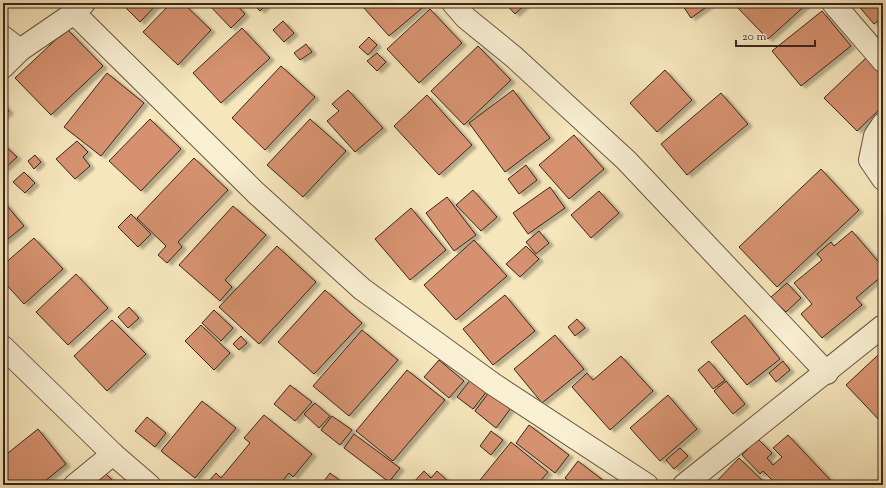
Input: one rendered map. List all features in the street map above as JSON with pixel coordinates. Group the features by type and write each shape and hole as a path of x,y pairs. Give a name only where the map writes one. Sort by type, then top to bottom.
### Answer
{"street":[{"path":"453,3 466,18 514,57 626,160 827,372"},
{"path":"833,3 883,61"},
{"path":"3,67 11,43 79,8 256,193 362,289 494,384 647,485"},
{"path":"883,124 875,136 870,160 883,179"},
{"path":"684,485 883,326"},
{"path":"3,347 113,454 149,485"},
{"path":"75,485 113,454"}],"building":[{"path":"121,3 158,3 140,22"},
{"path":"171,3 183,3 211,30 178,65 143,32"},
{"path":"215,3 235,3 245,14 231,28 211,7"},
{"path":"252,3 268,3 260,11"},
{"path":"369,3 428,3 389,36 364,8"},
{"path":"505,3 527,3 515,14"},
{"path":"681,3 712,3 691,18"},
{"path":"737,3 808,3 768,39 735,5"},
{"path":"856,3 883,3 883,16 874,24"},
{"path":"430,9 462,43 419,83 387,49"},
{"path":"822,11 851,46 801,86 772,51"},
{"path":"283,21 294,33 284,42 273,30"},
{"path":"242,28 270,58 221,103 193,73"},
{"path":"67,29 103,66 51,115 15,78"},
{"path":"369,37 377,45 368,55 359,47"},
{"path":"306,44 312,52 300,60 294,53"},
{"path":"478,46 511,80 464,125 431,91"},
{"path":"377,53 386,62 377,71 367,61"},
{"path":"866,58 883,76 883,106 857,131 824,98"},
{"path":"281,66 315,97 265,150 232,118"},
{"path":"665,70 692,100 657,132 630,103"},
{"path":"107,73 144,103 101,156 64,127"},
{"path":"348,90 383,128 355,152 327,121 339,111 332,104"},
{"path":"513,90 550,138 505,172 469,123"},
{"path":"721,93 748,124 687,175 661,144"},
{"path":"427,95 472,145 439,175 394,126"},
{"path":"3,104 9,111 3,117"},
{"path":"150,119 181,149 141,191 109,161"},
{"path":"310,119 346,151 303,197 267,165"},
{"path":"574,135 604,169 569,199 539,165"},
{"path":"77,141 88,152 83,157 90,166 75,179 56,159"},
{"path":"3,144 17,157 3,170"},
{"path":"35,155 41,162 34,169 28,161"},
{"path":"194,158 228,190 178,242 182,247 167,263 158,255 166,246 137,218"},
{"path":"526,165 537,180 519,194 508,179"},
{"path":"821,169 859,210 777,287 739,247"},
{"path":"24,172 35,183 25,193 13,182"},
{"path":"550,187 565,208 528,234 513,213"},
{"path":"473,190 497,217 481,231 456,205"},
{"path":"599,191 619,213 591,238 571,215"},
{"path":"447,197 476,235 454,251 426,213"},
{"path":"3,201 24,226 3,243"},
{"path":"233,206 266,235 225,280 232,287 220,301 179,265"},
{"path":"411,208 446,250 410,280 375,239"},
{"path":"131,214 151,234 138,247 118,227"},
{"path":"539,231 549,243 536,254 526,242"},
{"path":"852,231 883,267 883,275 856,298 862,305 822,338 801,314 812,304 794,283 822,260 817,254 831,242 834,246"},
{"path":"34,238 63,269 24,304 3,281 3,265"},
{"path":"474,240 507,276 456,320 424,285"},
{"path":"277,246 316,282 259,344 219,307"},
{"path":"526,246 539,259 520,277 506,264"},
{"path":"76,274 108,308 68,345 36,312"},
{"path":"787,283 801,298 786,312 771,297"},
{"path":"325,290 362,323 314,374 278,342"},
{"path":"505,295 535,331 493,365 463,329"},
{"path":"129,307 139,318 128,328 118,317"},
{"path":"214,310 233,328 221,341 202,323"},
{"path":"745,315 780,359 747,385 711,342"},
{"path":"577,319 585,328 575,336 568,327"},
{"path":"112,320 146,354 107,391 74,356"},
{"path":"201,325 230,353 214,370 185,341"},
{"path":"362,330 398,360 349,416 313,386"},
{"path":"555,335 584,369 542,403 514,369"},
{"path":"241,336 247,343 239,350 233,344"},
{"path":"878,355 883,361 883,424 846,385"},
{"path":"621,356 653,391 610,430 572,387 587,373 593,380"},
{"path":"439,360 464,381 449,398 424,377"},
{"path":"709,361 725,380 713,389 698,370"},
{"path":"783,361 790,370 776,382 769,373"},
{"path":"407,370 445,400 393,461 356,431"},
{"path":"471,379 487,391 473,409 457,397"},
{"path":"726,381 745,404 733,414 714,391"},
{"path":"290,385 312,402 295,421 274,404"},
{"path":"490,391 511,408 496,428 475,411"},
{"path":"668,395 697,429 660,461 630,428"},
{"path":"202,401 236,428 195,478 161,451"},
{"path":"315,403 330,416 319,428 304,414"},
{"path":"264,415 312,454 293,477 289,473 279,485 213,485 209,481 216,473 221,478 250,443 244,438"},
{"path":"332,416 352,430 340,445 321,430"},
{"path":"147,417 166,433 155,447 135,431"},
{"path":"529,425 569,455 555,473 516,443"},
{"path":"38,429 66,464 40,485 3,485 3,457"},
{"path":"491,431 503,440 491,455 480,446"},
{"path":"354,434 400,468 389,482 344,448"},
{"path":"788,435 835,485 777,485 763,471 760,474 742,455 758,439 772,453 767,458 773,465 782,457 773,448"},
{"path":"511,442 548,472 537,485 476,485"},
{"path":"680,448 688,456 674,469 666,460"},
{"path":"739,458 767,485 713,485"},
{"path":"578,461 608,484 574,485 565,478"},
{"path":"424,471 431,478 437,471 452,485 411,485"},
{"path":"104,472 117,485 92,485"},
{"path":"330,473 346,485 321,485"}]}
